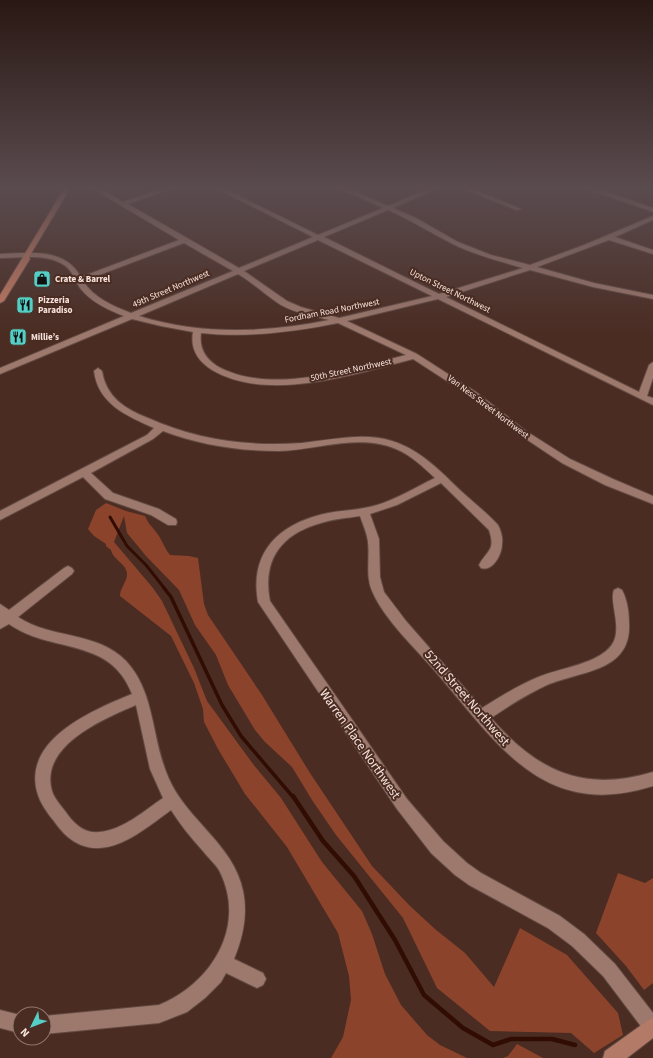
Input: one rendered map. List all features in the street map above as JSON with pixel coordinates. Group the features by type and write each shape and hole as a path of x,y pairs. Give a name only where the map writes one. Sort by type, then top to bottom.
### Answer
{"main road":[{"path":"0,300 26,259 25,256 37,236"},
{"path":"0,287 18,260 25,256"},
{"path":"612,1058 652,1027"}],"street":[{"name":"Van Ness Street Northwest","path":"179,236 238,271 288,305 340,321 414,356 458,384 523,433 566,461 603,479 653,500"},
{"path":"446,236 470,249 498,260 607,288 653,297"},
{"name":"49th Street Northwest","path":"0,371 318,237"},
{"name":"Upton Street Northwest","path":"318,237 653,402"},
{"name":"Fordham Road Northwest","path":"0,256 50,257 64,261 70,266 87,292 99,301 132,316 164,325 197,330 232,333 269,332 303,328 340,321 440,297 528,268 608,237"},
{"path":"608,237 653,252"},
{"path":"79,280 185,240"},
{"name":"50th Street Northwest","path":"197,330 195,338 197,349 207,362 226,374 255,381 280,381 320,377 348,372 414,356"},
{"path":"642,397 653,366"},
{"path":"98,371 98,381 101,388 126,412 183,436 210,442 252,448 296,447 355,440 378,440 391,443 411,452 494,528 498,540 496,550 490,561 485,565"},
{"path":"0,516 150,437 161,428"},
{"path":"84,472 109,496 155,512 172,522"},
{"name":"Warren Place Northwest","path":"441,478 389,505 364,512 313,521 299,526 281,539 269,554 262,572 261,590 266,608 402,804 437,847 461,869 554,922 578,940 609,970 652,1027"},
{"name":"52nd Street Northwest","path":"364,512 373,539 373,577 379,594 481,716 516,754 532,765 558,778 581,785 609,788 632,786 653,779"},
{"path":"52,1024 147,1015 170,1011 191,1000 201,992 224,963 233,940 237,904 231,880 220,860 172,800 158,771 140,697 127,671 117,661 105,653 81,643 32,632 3,617 68,571"},
{"path":"481,716 538,683 592,666 611,654 619,643 623,631 618,593"},
{"path":"140,697 95,719 62,739 51,751 44,765 43,787 48,799 69,828 78,836 95,841 108,839 121,834 172,800"},
{"path":"224,963 257,980"},
{"path":"0,1019 12,1022"}],"shaded area":[{"path":"106,503 126,511 145,516 170,555 198,558 204,604 208,615 262,695 310,773 372,866 410,906 435,929 465,953 494,987 520,928 567,955 618,1013 623,1035 594,1053 571,1033 490,1031 437,988 403,918 336,835 292,767 265,742 255,730 228,685 216,655 195,625 179,590 146,556 127,533 124,516 114,542 153,588 162,601 194,668 207,701 253,764 281,798 322,862 362,911 372,934 385,974 401,1005 427,1035 440,1045 467,1058 331,1058 343,1037 351,1000 349,976 338,933 287,847 245,794 218,749 204,722 203,709 194,683 171,636 120,596 127,577 125,567 114,557 106,544 94,536 88,529 96,510"},
{"path":"618,873 645,883 653,878 653,983 644,990 626,966 596,933"},
{"path":"517,1044 543,1058 503,1058 508,1056"}],"waterway":[{"path":"110,517 127,546 146,565 165,589"},
{"path":"164,588 171,597 222,705 241,736 293,797"},
{"path":"293,796 323,841 354,876 395,940 424,995 463,1028 493,1045 511,1039 552,1039 575,1045"}],"place":[{"name":"Crate & Barrel","path":"42,279"},
{"name":"Pizzeria Paradiso","path":"25,305"},
{"name":"Millie’s","path":"18,337"}]}
